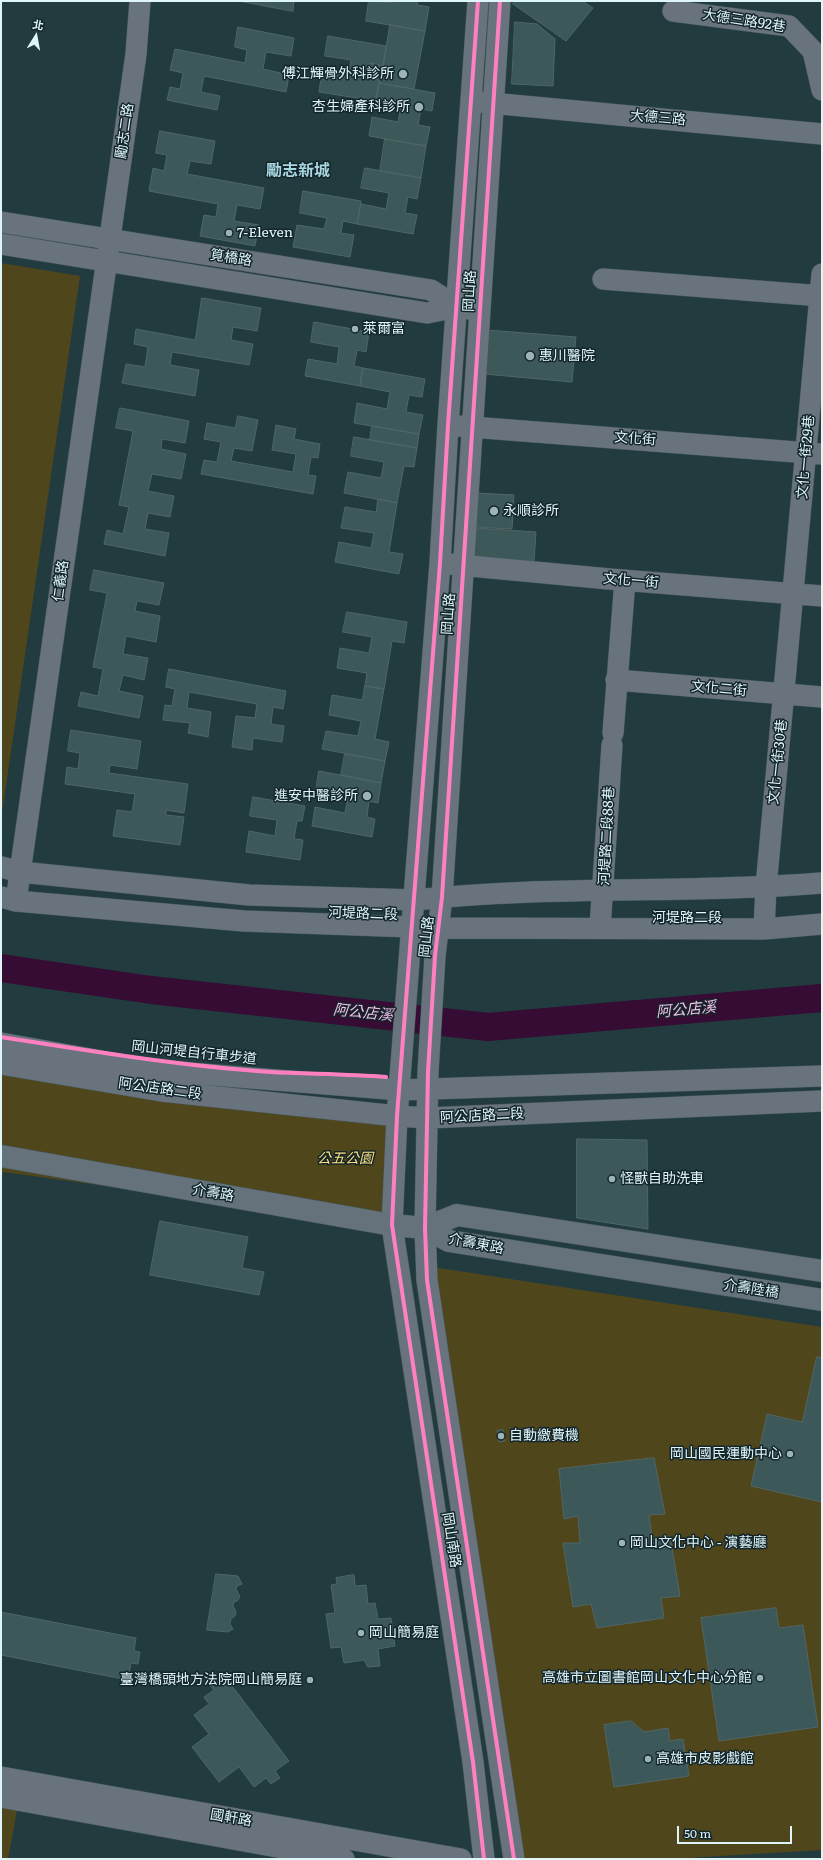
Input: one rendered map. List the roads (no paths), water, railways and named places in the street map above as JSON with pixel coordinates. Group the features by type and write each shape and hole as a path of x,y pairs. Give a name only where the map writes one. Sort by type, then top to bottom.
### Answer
{"main road":[{"name":"介壽路","path":"1,1156 392,1225 425,1228"},
{"name":"介壽東路","path":"425,1228 457,1215 693,1251"},
{"name":"介壽東路","path":"425,1228 449,1241 681,1278"},
{"name":"介壽陸橋","path":"693,1251 822,1271"},
{"name":"介壽陸橋","path":"681,1278 822,1300"}],"street":[{"name":"勵志二路","path":"106,261 136,54 140,1"},
{"name":"岡山路","path":"392,1225 400,1070 415,900 440,563 448,425 478,1"},
{"name":"岡山路","path":"425,1228 428,1081 435,956 440,928 500,1"},
{"name":"大德三路92巷","path":"673,11 789,26 813,51 822,90"},
{"name":"大德三路","path":"472,101 822,134"},
{"name":"筧橋路","path":"1,222 431,290 457,307"},
{"name":"筧橋路","path":"1,244 428,313 457,307 480,311"},
{"name":"仁義路","path":"8,899 10,869 106,261"},
{"path":"314,295 318,272"},
{"name":"文化一街29巷","path":"794,594 814,453 822,274"},
{"path":"603,279 821,296"},
{"name":"文化街","path":"448,425 814,453"},
{"name":"文化一街","path":"440,563 822,596"},
{"name":"河堤路二段88巷","path":"600,928 604,890 616,680 625,580"},
{"name":"文化一街30巷","path":"764,929 766,887 794,594"},
{"name":"文化二街","path":"616,680 822,697"},
{"name":"河堤路二段","path":"10,869 249,895 415,900 442,897 604,890 766,887 822,883"},
{"name":"河堤路二段","path":"8,899 244,922 440,928 764,929 822,924"},
{"name":"阿公店路二段","path":"1,1043 152,1070 400,1090 428,1081 822,1076"},
{"name":"阿公店路二段","path":"1,1064 161,1091 428,1118 822,1101"},
{"name":"岡山南路","path":"392,1225 472,1754 484,1859"},
{"name":"岡山南路","path":"425,1228 426,1280 514,1859"},
{"name":"國軒路","path":"1,1777 135,1811 344,1859"},
{"name":"國軒路","path":"1,1797 135,1811 461,1859"}],"waterway":[{"name":"阿公店溪","path":"1,968 151,990 488,1027 822,998"}],"place":[{"name":"傅江輝骨外科診所","path":"403,74"},
{"name":"杏生婦產科診所","path":"419,107"},
{"name":"7-Eleven","path":"229,233"},
{"name":"萊爾富","path":"355,329"},
{"name":"惠川醫院","path":"530,356"},
{"name":"永順診所","path":"494,511"},
{"name":"進安中醫診所","path":"367,796"},
{"name":"怪獸自助洗車","path":"612,1179"},
{"name":"自動繳費機","path":"501,1436"},
{"name":"岡山國民運動中心","path":"790,1454"},
{"name":"岡山文化中心 - 演藝廳","path":"622,1543"},
{"name":"岡山簡易庭","path":"361,1633"},
{"name":"高雄市立圖書館岡山文化中心分館","path":"760,1678"},
{"name":"臺灣橋頭地方法院岡山簡易庭","path":"310,1680"},
{"name":"高雄市皮影戲館","path":"648,1759"}],"district":[{"name":"勵志新城","path":"298,171"}],"park label":[{"name":"公五公園","path":"345,1159"}]}
